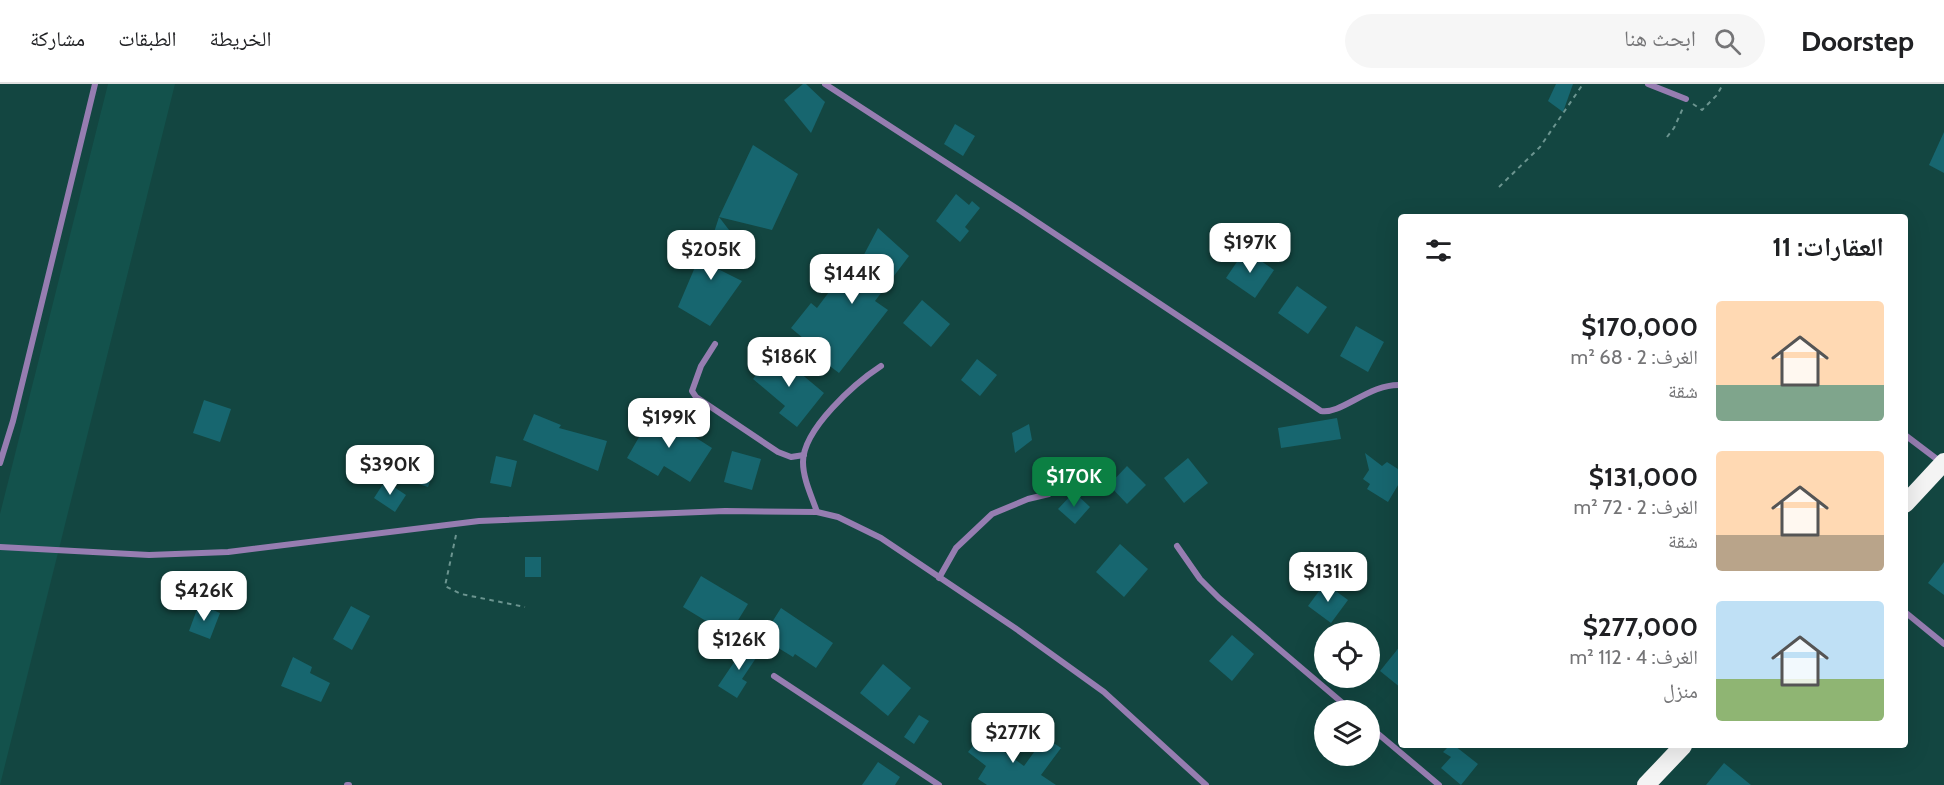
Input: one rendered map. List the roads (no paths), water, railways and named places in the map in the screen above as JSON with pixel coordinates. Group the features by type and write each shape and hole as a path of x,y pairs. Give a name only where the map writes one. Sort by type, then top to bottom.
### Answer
{"highway":[{"path":"1908,501 1943,463"},
{"path":"1648,784 1681,748"}],"street":[{"path":"0,462 13,421 95,84"},
{"path":"825,84 1321,411 1330,412 1355,398 1387,385 1398,384"},
{"path":"1648,84 1686,99"},
{"path":"715,344 693,382 692,391 696,397 778,452 791,457 804,455"},
{"path":"817,512 806,479 804,455 826,414 863,378 881,366"},
{"path":"1908,437 1943,463"},
{"path":"939,578 956,548 992,514 1028,499 1049,494 1065,477"},
{"path":"0,547 149,555 228,552 458,523 725,511 817,512 838,517 881,538 1015,627 1104,692 1206,785"},
{"path":"1177,546 1200,579 1219,598 1339,700"},
{"path":"1908,614 1944,644"},
{"path":"774,676 939,785"},
{"path":"1380,735 1439,785"}]}
